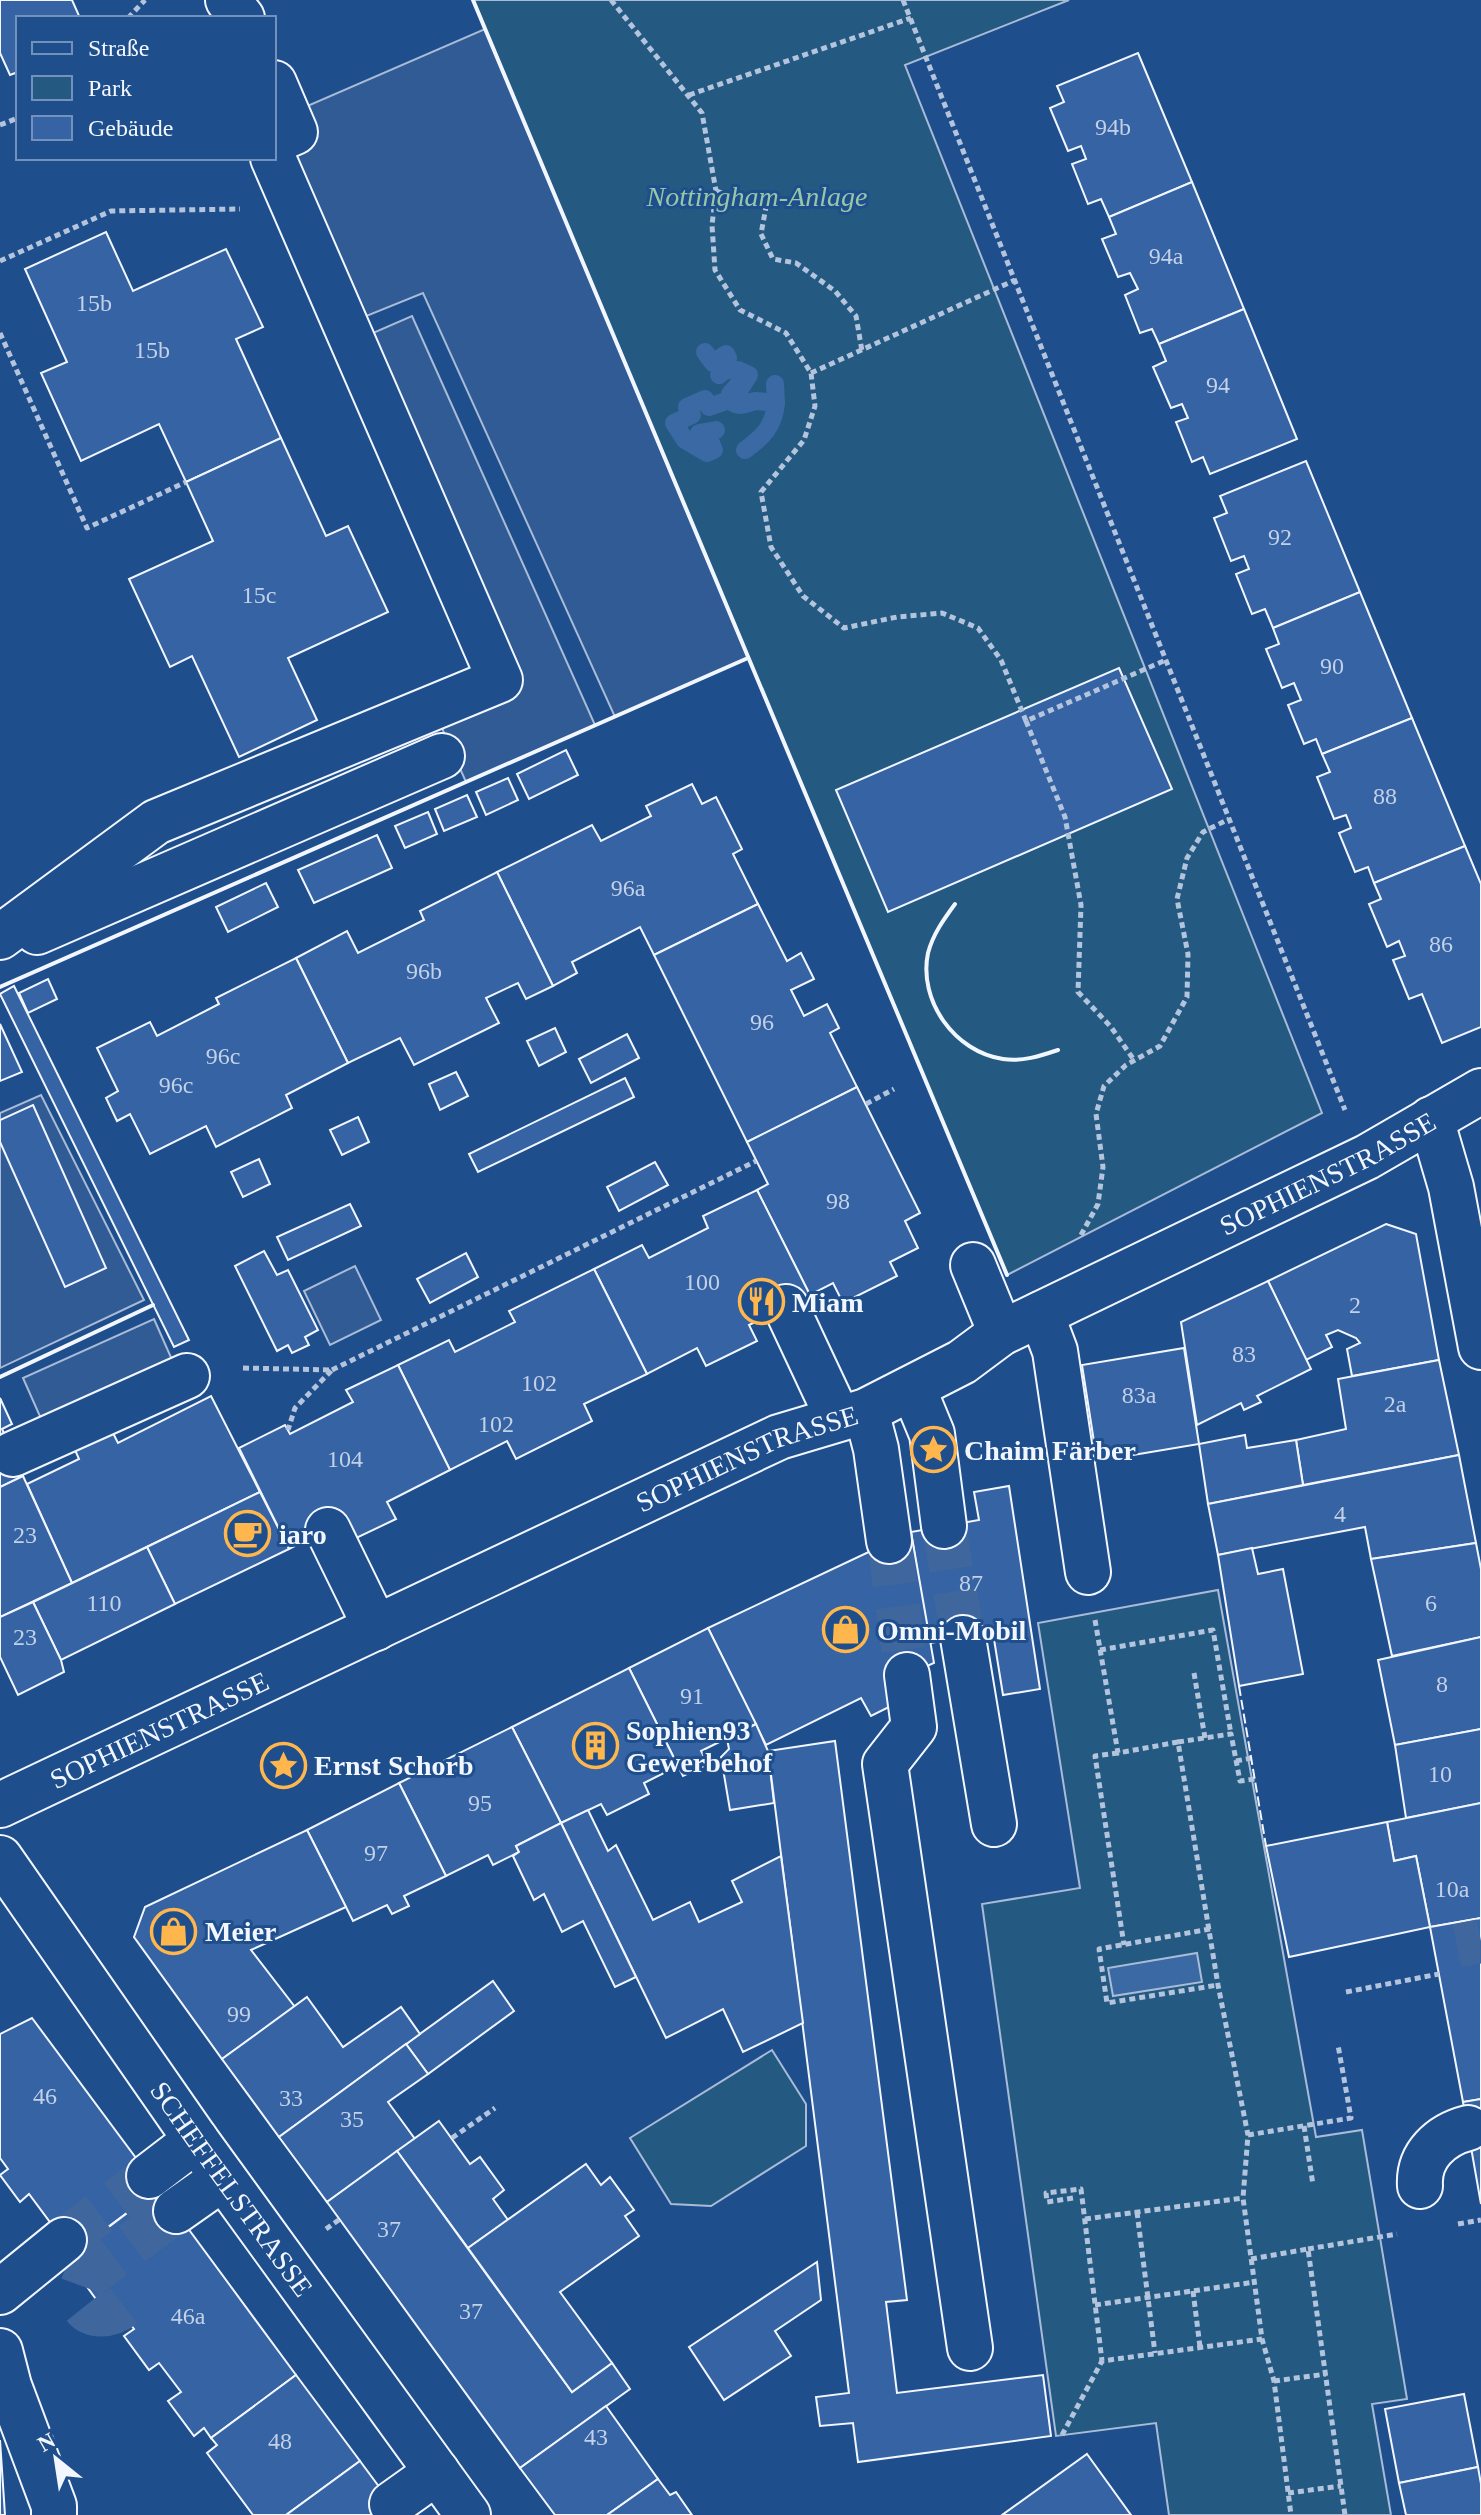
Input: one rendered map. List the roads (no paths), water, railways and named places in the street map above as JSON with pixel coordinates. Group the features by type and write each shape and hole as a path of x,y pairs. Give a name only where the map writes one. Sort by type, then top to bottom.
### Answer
{"street":[{"path":"228,0 240,16"},
{"path":"276,88 295,132 276,140"},
{"path":"0,937 156,822 165,798 500,680 274,160"},
{"path":"0,948 442,756"},
{"name":"SOPHIENSTRASSE","path":"0,1805 779,1437 852,1415 913,1388 962,1362 1001,1333 1367,1157 1481,1091"},
{"path":"1431,1119 1451,1187 1481,1347"},
{"path":"973,1265 1001,1333"},
{"path":"1058,1306 1055,1351 1088,1572"},
{"path":"786,1307 876,1449 889,1541"},
{"path":"13,1454 187,1376"},
{"path":"913,1388 932,1434 944,1526"},
{"path":"328,1530 376,1628"},
{"path":"963,1638 994,1824"},
{"path":"907,1675 914,1727 885,1764 970,2348"},
{"name":"SCHEFFELSTRASSE","path":"0,1858 223,2178 451,2492"},
{"path":"1420,2186 1422,2166 1433,2149 1450,2134 1468,2128"},
{"path":"149,2176 196,2140"},
{"path":"176,2211 223,2178"},
{"path":"0,2292 64,2240"},
{"path":"3,2376 54,2506 54,2515"},
{"path":"401,2510 451,2492"}],"waterway":[{"path":"705,352 713,363 726,354 728,358 719,375 725,370 738,370 749,375 742,386 737,386 730,394 730,398"},
{"path":"730,401 740,405 756,401 776,403 775,384"},
{"path":"716,430 699,433 701,439 711,443 714,450 707,453 685,440 674,423 692,415 687,407 705,399 709,407 740,396"},
{"path":"745,450 766,430 776,403"}],"tunnel":[{"path":"944,1526 963,1638"},
{"path":"889,1541 907,1675"},
{"path":"1457,1946 1481,1941"},
{"path":"64,2240 149,2176"},
{"path":"124,2306 104,2314 88,2311 80,2298 86,2278 176,2211"}],"place":[{"name":"Miam","path":"761,1302"},
{"name":"Chaim Färber","path":"933,1450"},
{"name":"iaro","path":"248,1534"},
{"name":"Omni-Mobil","path":"846,1630"},
{"name":"Sophien93 Gewerbehof","path":"595,1746"},
{"name":"Ernst Schorb","path":"283,1765"},
{"name":"Meier","path":"174,1931"}],"park label":[{"name":"Nottingham-Anlage","path":"757,196"}]}
